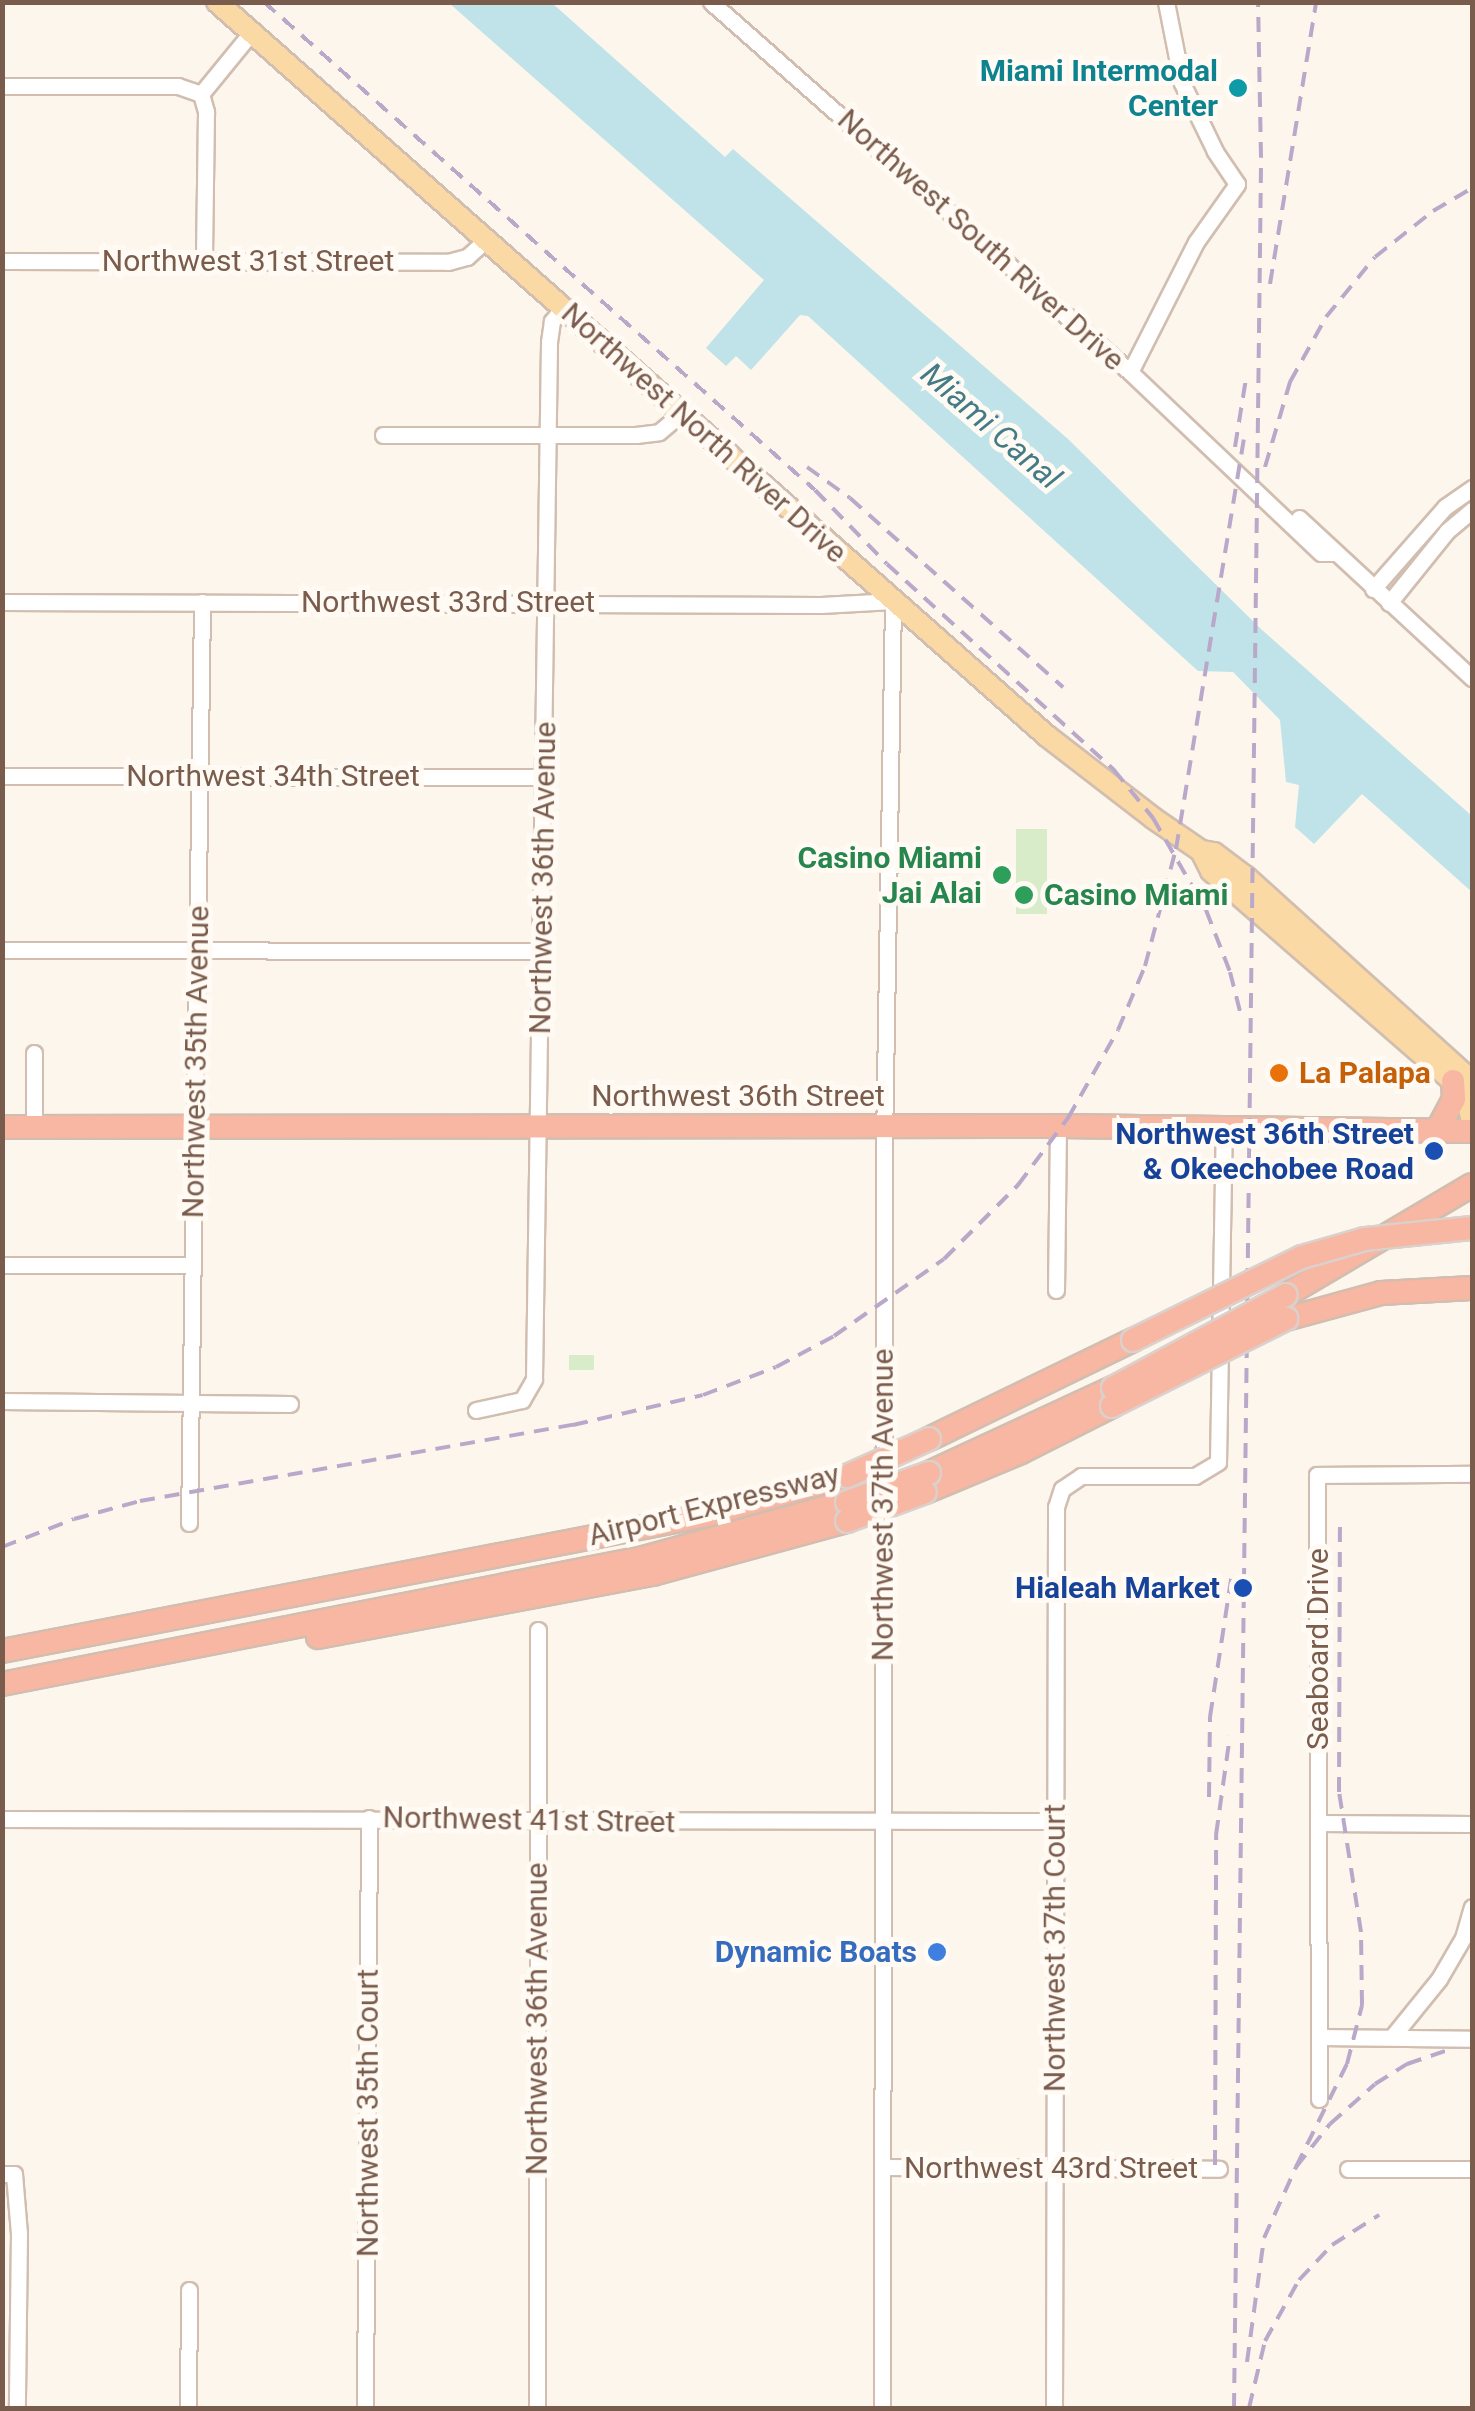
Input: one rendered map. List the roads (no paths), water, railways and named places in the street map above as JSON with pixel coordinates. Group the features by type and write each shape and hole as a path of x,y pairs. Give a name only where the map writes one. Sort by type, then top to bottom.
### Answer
{"highway":[{"path":"1437,1131 1467,1080"},
{"name":"Northwest 36th Street","path":"2,1127 1058,1126 1472,1131"},
{"name":"Airport Expressway","path":"2,1684 643,1558 847,1512 927,1483 1112,1397 1416,1218 1463,1197"},
{"name":"Airport Expressway","path":"2,1650 707,1515 847,1476 1302,1257 1376,1237 1472,1228"},
{"path":"1112,1397 1286,1319 1380,1293 1472,1288"}],"main road":[{"name":"Northwest North River Drive","path":"217,2 1077,760 1201,852 1211,871 1467,1080 1472,1122"}],"street":[{"name":"Northwest South River Drive","path":"712,2 1130,372 1249,480 1321,552 1334,553 1472,678"},
{"path":"1130,372 1196,242 1238,184 1209,139 1182,83 1166,2"},
{"path":"201,94 251,33"},
{"path":"2,86 178,86 201,94"},
{"path":"201,94 206,112 204,262"},
{"name":"Northwest 31st Street","path":"2,261 456,261 486,240"},
{"name":"Northwest 36th Avenue","path":"476,1410 515,1403 530,1392 539,1126 550,331 563,308"},
{"path":"383,435 549,437 659,432 682,413"},
{"path":"1372,589 1445,507 1472,488"},
{"path":"1389,603 1447,530 1472,510"},
{"name":"Northwest 33rd Street","path":"2,602 821,606 893,601"},
{"name":"Northwest 37th Avenue","path":"882,2408 885,1126 893,601"},
{"name":"Northwest 35th Avenue","path":"190,1522 202,602"},
{"name":"Northwest 34th Street","path":"2,776 544,777"},
{"path":"2,950 542,951"},
{"path":"34,1053 34,1127"},
{"path":"1056,1290 1058,1126"},
{"name":"Northwest 37th Court","path":"1054,2408 1056,1515 1062,1489 1089,1474 1195,1476 1218,1462 1224,1127"},
{"path":"2,1265 193,1265"},
{"path":"2,1401 290,1404"},
{"name":"Seaboard Drive","path":"1319,2099 1317,1474 1472,1474"},
{"name":"Northwest 36th Avenue","path":"537,2408 538,1630"},
{"name":"Northwest 35th Court","path":"365,2408 369,1818"},
{"name":"Northwest 41st Street","path":"2,1819 1056,1821"},
{"path":"1318,1823 1472,1824"},
{"path":"1392,2037 1468,1938 1472,1907"},
{"path":"1318,2037 1472,2039"},
{"name":"Northwest 43rd Street","path":"883,2167 1219,2169"},
{"path":"1348,2168 1472,2169"},
{"path":"8,2174 20,2232 17,2408"},
{"path":"188,2408 189,2290"}],"water":[{"name":"Miami Canal","path":"449,3 552,3 725,157 733,149 1068,439 1262,630 1472,816 1472,892 1362,794 1314,844 1295,827 1299,785 1286,782 1280,720 1233,672 1198,671 808,316 800,315 751,370 736,356 726,366 706,348 764,280"}],"railway":[{"path":"264,2 815,490 887,564 1114,770 1153,818 1206,910 1230,972 1241,1015"},
{"path":"1234,2408 1261,157 1258,2"},
{"path":"1270,284 1316,2"},
{"path":"1265,467 1290,382 1326,317 1375,257 1433,211 1472,188"},
{"path":"1235,447 1246,378"},
{"path":"2,1547 74,1519 140,1501 573,1425 703,1395 776,1367 834,1336 944,1259 1018,1185 1068,1118 1118,1030 1145,966 1176,849 1245,432"},
{"path":"807,467 850,498 1063,687"},
{"path":"1296,2167 1347,2064 1362,2005 1361,1932 1339,1792 1340,1523"},
{"path":"1209,1797 1210,1717 1232,1573"},
{"path":"1215,2165 1216,1835 1230,1736"},
{"path":"1247,2362 1264,2238 1296,2167 1330,2124 1375,2084 1407,2064 1448,2050"},
{"path":"1249,2408 1265,2341 1299,2280 1332,2245 1379,2215"}],"place":[{"name":"Miami Intermodal Center","path":"1238,88"},
{"name":"Casino Miami Jai Alai","path":"1002,875"},
{"name":"Casino Miami","path":"1024,895"},
{"name":"La Palapa","path":"1279,1073"},
{"name":"Northwest 36th Street & Okeechobee Road","path":"1434,1151"},
{"name":"Hialeah Market","path":"1243,1588"},
{"name":"Dynamic Boats","path":"937,1952"}]}
